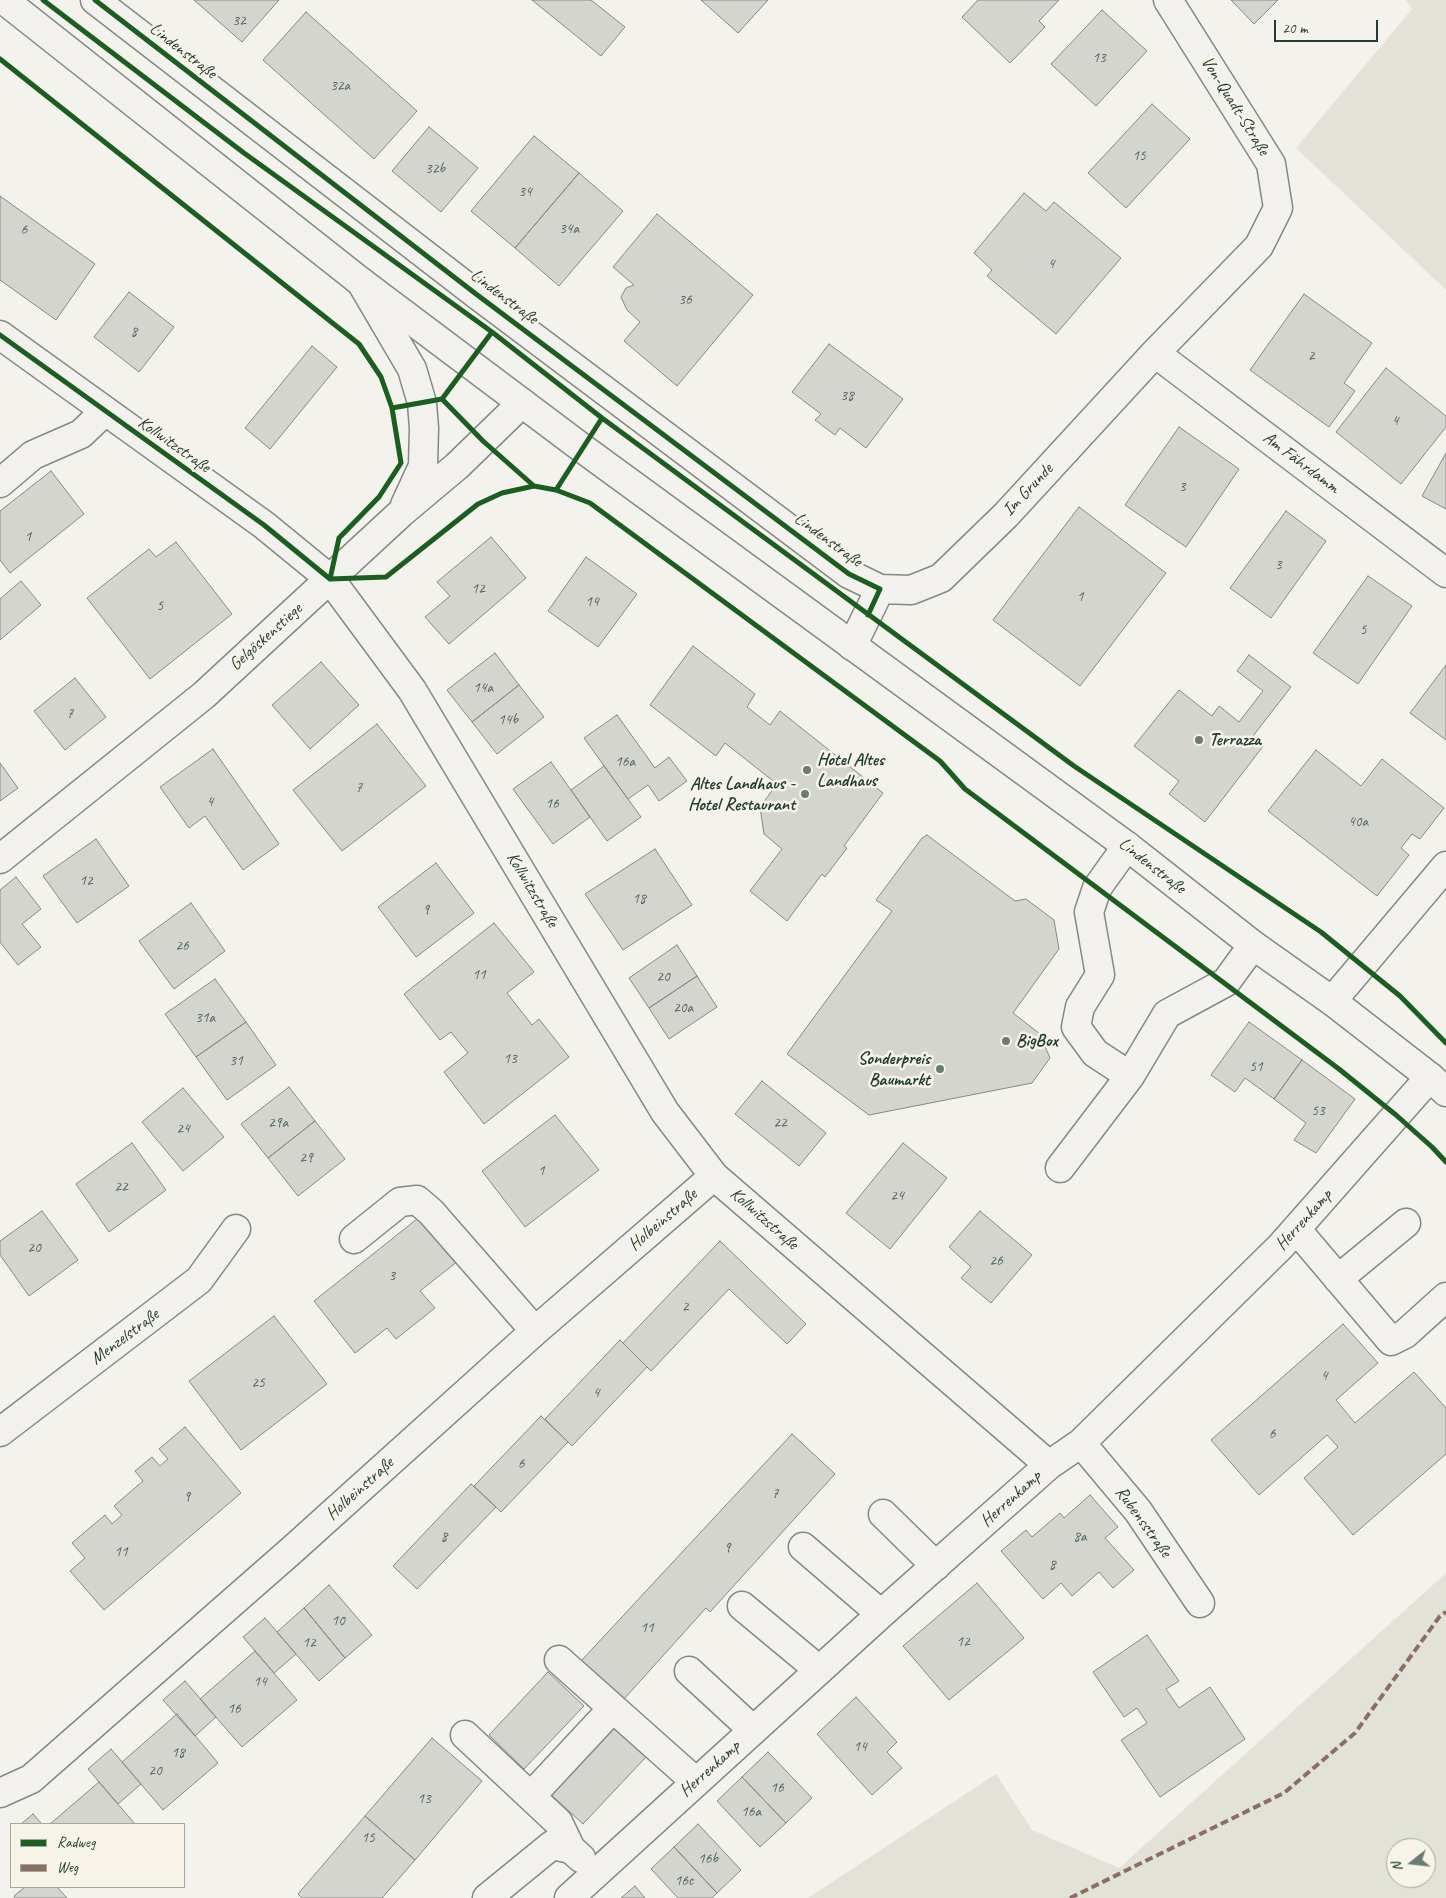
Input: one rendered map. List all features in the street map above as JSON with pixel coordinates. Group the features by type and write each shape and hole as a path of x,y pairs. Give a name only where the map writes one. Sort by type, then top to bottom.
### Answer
{"street":[{"name":"Lindenstraße","path":"4,0 361,282 852,646 1127,846 1253,945 1332,1001 1438,1085"},
{"name":"Lindenstraße","path":"96,0 468,288 849,574 880,589"},
{"name":"Von-Quadt-Straße","path":"1155,353 1259,246 1278,208 1271,164 1168,0"},
{"path":"361,282 412,369 422,403 424,428 423,466 401,513"},
{"name":"Kollwitzstraße","path":"0,335 104,412 264,525 330,579 412,690 665,1112 714,1176 1048,1466"},
{"name":"Im Grunde","path":"880,589 911,590 941,578 1006,515 1155,353"},
{"name":"Am Fährdamm","path":"1155,353 1446,573"},
{"name":"Gelgöskenstiege","path":"0,859 204,695 401,513 457,466 522,403"},
{"path":"0,483 33,455 81,434 104,412"},
{"path":"852,646 880,589"},
{"path":"1127,846 1097,888 1089,912 1100,975 1080,1007 1076,1027 1095,1053 1130,1076"},
{"path":"1332,1001 1446,866"},
{"path":"1060,1168 1130,1076 1167,1014 1226,982 1253,945"},
{"name":"Herrenkamp","path":"569,1898 880,1614 1048,1466 1081,1442 1438,1085"},
{"name":"Holbeinstraße","path":"0,1793 31,1779 292,1550 535,1331 714,1176"},
{"path":"354,1239 400,1202 417,1200 430,1212 535,1331"},
{"path":"1338,1279 1406,1223"},
{"name":"Menzelstraße","path":"0,1432 199,1280 236,1229"},
{"path":"1296,1229 1391,1342 1405,1334 1446,1297"},
{"name":"Rubensstraße","path":"1081,1442 1138,1511 1200,1604"},
{"path":"883,1514 936,1566"},
{"path":"803,1547 880,1614"},
{"path":"742,1606 819,1670"},
{"path":"559,1660 696,1782"},
{"path":"689,1671 753,1730"},
{"path":"532,1796 613,1708"},
{"path":"465,1735 558,1822 571,1849 597,1872"},
{"path":"487,1898 552,1845 571,1849"}],"shaded area":[{"path":"1406,0 1446,0 1446,290 1296,148 1412,9"},
{"path":"1446,1573 1446,1898 808,1898 996,1774 1032,1830 1119,1868"}],"building":[{"path":"194,0 279,0 242,42"},
{"path":"532,0 591,0 625,27 601,56"},
{"path":"701,0 768,0 738,33"},
{"path":"978,0 1059,0 1039,21 1045,27 1010,63 962,17"},
{"path":"1231,0 1278,0 1254,24"},
{"path":"1102,10 1147,51 1096,106 1051,64"},
{"path":"306,12 417,111 374,159 263,60"},
{"path":"1152,104 1190,139 1126,208 1088,173"},
{"path":"429,127 478,168 441,212 392,171"},
{"path":"534,136 579,173 515,248 471,211"},
{"path":"579,173 623,211 559,286 515,248"},
{"path":"1024,193 1046,211 1054,202 1121,258 1056,334 987,276 992,270 974,253"},
{"path":"0,196 95,264 56,320 0,280"},
{"path":"657,214 753,295 677,386 624,341 640,322 627,310 621,297 626,288 634,285 613,267"},
{"path":"129,292 174,327 139,372 94,337"},
{"path":"1304,294 1372,343 1344,383 1355,391 1329,427 1250,370"},
{"path":"829,344 903,399 866,448 840,428 835,435 815,420 821,414 792,392"},
{"path":"312,346 337,367 270,449 245,428"},
{"path":"1386,368 1446,416 1446,427 1401,484 1336,432"},
{"path":"1179,427 1239,469 1186,547 1125,505"},
{"path":"1446,453 1446,509 1422,496"},
{"path":"51,471 84,514 10,573 0,560 0,511"},
{"path":"1079,507 1166,573 1080,686 993,620"},
{"path":"1286,511 1326,541 1271,618 1230,588"},
{"path":"491,537 526,578 449,644 425,617 450,596 437,582"},
{"path":"176,542 232,614 150,679 87,598 149,549 156,557"},
{"path":"586,557 637,594 598,647 548,611"},
{"path":"1368,576 1412,606 1358,684 1313,653"},
{"path":"21,581 41,605 0,640 0,599"},
{"name":"Hotel Altes Landhaus","path":"693,646 755,694 747,707 770,725 780,711 883,793 844,846 847,848 825,877 822,874 787,921 750,891 782,849 764,834 760,807 777,784 725,743 716,756 650,705"},
{"path":"495,653 519,685 472,722 447,690"},
{"name":"Terrazza","path":"1249,655 1291,687 1253,736 1264,745 1205,822 1169,794 1179,781 1134,746 1179,690 1212,716 1219,706 1239,722 1263,691 1237,671"},
{"path":"321,662 359,705 310,749 272,705"},
{"path":"1446,665 1446,740 1410,713"},
{"path":"75,678 106,717 65,750 34,711"},
{"path":"519,685 544,717 497,754 472,722"},
{"path":"617,715 655,768 669,757 687,781 659,801 648,785 628,799 584,738"},
{"path":"377,724 426,786 342,851 293,790"},
{"path":"213,749 279,844 243,870 205,816 189,828 160,787"},
{"path":"1316,750 1361,786 1382,759 1444,808 1420,839 1412,834 1401,848 1409,855 1377,896 1268,811"},
{"path":"551,762 590,817 553,844 513,789"},
{"path":"0,763 18,788 0,801"},
{"path":"604,766 641,817 607,841 571,790"},
{"path":"927,835 1015,901 1026,899 1054,920 1059,949 1013,1013 1040,1034 1050,1058 1032,1083 869,1115 787,1054 892,911 876,900 922,838"},
{"path":"96,839 129,886 77,923 43,876"},
{"path":"655,849 692,905 623,950 585,894"},
{"path":"436,863 474,913 416,957 378,907"},
{"path":"16,877 41,909 22,924 41,947 18,965 0,942 0,890"},
{"path":"191,903 225,951 174,989 139,941"},
{"path":"494,923 534,972 507,993 532,1025 539,1019 569,1057 484,1124 444,1072 468,1053 451,1032 440,1040 404,994"},
{"path":"677,945 697,976 649,1008 629,978"},
{"path":"697,976 717,1007 669,1039 649,1008"},
{"path":"215,979 246,1022 196,1057 165,1014"},
{"path":"246,1022 276,1065 227,1100 196,1057"},
{"path":"1249,1022 1302,1060 1274,1099 1245,1078 1235,1092 1211,1075"},
{"path":"1302,1060 1355,1099 1316,1153 1294,1140 1306,1123 1274,1099"},
{"path":"762,1081 826,1133 799,1166 735,1114"},
{"path":"289,1087 315,1121 268,1158 241,1124"},
{"path":"183,1088 224,1137 183,1171 142,1122"},
{"path":"555,1115 599,1170 525,1227 482,1171"},
{"path":"315,1121 345,1159 298,1196 268,1158"},
{"path":"132,1143 166,1190 109,1232 76,1184"},
{"path":"903,1143 947,1178 890,1249 846,1213"},
{"path":"42,1211 78,1260 29,1296 0,1255 0,1241"},
{"path":"980,1211 1032,1255 991,1303 961,1278 971,1267 949,1247"},
{"path":"422,1215 458,1261 420,1291 435,1308 396,1339 387,1328 355,1353 314,1301"},
{"path":"720,1241 806,1324 787,1344 729,1289 651,1371 623,1343"},
{"path":"274,1316 327,1384 241,1450 189,1381"},
{"path":"1343,1324 1378,1363 1336,1400 1355,1423 1414,1372 1446,1408 1446,1454 1353,1535 1304,1478 1338,1447 1327,1435 1259,1495 1211,1440"},
{"path":"620,1340 647,1367 572,1446 545,1419"},
{"path":"541,1416 568,1442 501,1512 474,1486"},
{"path":"185,1427 241,1493 104,1610 70,1571 85,1558 72,1543 105,1515 112,1524 122,1515 114,1506 143,1481 135,1471 152,1457 160,1466 168,1459 159,1449"},
{"path":"792,1434 835,1474 710,1612 706,1608 624,1699 581,1661"},
{"path":"471,1484 496,1507 417,1589 393,1566"},
{"path":"1090,1495 1118,1527 1105,1538 1134,1570 1113,1588 1099,1572 1072,1596 1061,1583 1043,1599 1001,1551 1026,1530 1032,1537 1060,1513 1064,1518"},
{"path":"977,1583 1024,1638 949,1700 903,1646"},
{"path":"329,1585 372,1635 345,1658 304,1608"},
{"path":"304,1608 345,1658 319,1681 277,1632"},
{"path":"265,1618 296,1654 274,1673 243,1637"},
{"path":"1147,1635 1179,1681 1166,1689 1179,1708 1210,1687 1245,1739 1160,1797 1121,1740 1147,1723 1137,1708 1124,1717 1093,1672"},
{"path":"255,1651 297,1700 242,1747 200,1699"},
{"path":"548,1672 584,1706 524,1769 489,1735"},
{"path":"185,1681 216,1717 195,1736 163,1700"},
{"path":"856,1697 897,1742 887,1752 902,1768 872,1795 817,1734"},
{"path":"177,1714 218,1763 163,1810 122,1762"},
{"path":"612,1724 646,1757 583,1824 548,1792"},
{"path":"432,1738 482,1781 415,1860 365,1816"},
{"path":"111,1749 141,1784 118,1804 88,1769"},
{"path":"768,1752 812,1798 786,1823 742,1777"},
{"path":"742,1777 786,1823 760,1847 717,1801"},
{"path":"99,1782 134,1823 51,1823"},
{"path":"33,1814 41,1823 22,1823"},
{"path":"365,1816 415,1860 382,1898 302,1898 298,1894"},
{"path":"698,1824 741,1870 717,1893 674,1847"},
{"path":"674,1847 717,1893 712,1898 678,1898 651,1869"},
{"path":"635,1886 645,1898 621,1898"},
{"path":"24,1888 58,1888 67,1898 15,1898 14,1896"}],"marked path":[{"path":"1070,1898 1284,1793 1355,1733 1440,1616 1446,1612"}],"cycle path":[{"path":"43,0 244,153 492,332 602,418 1074,766 1321,932 1400,996 1446,1043"},
{"path":"95,0 476,294 849,574 880,589 868,615"},
{"path":"0,59 359,344 381,377 392,408 401,463 379,497 339,538 330,579"},
{"path":"392,408 442,399 492,332"},
{"path":"0,335 264,525 330,579"},
{"path":"442,399 483,441 534,486"},
{"path":"556,490 602,418"},
{"path":"330,579 386,577 478,504 502,493 534,486 556,490 590,503 940,761 965,789 1339,1069 1396,1115 1446,1162"}],"place":[{"name":"Terrazza","path":"1199,740"},
{"name":"Hotel Altes Landhaus","path":"807,770"},
{"name":"Altes Landhaus - Hotel Restaurant","path":"805,794"},
{"name":"BigBox","path":"1006,1041"},
{"name":"Sonderpreis Baumarkt","path":"940,1069"}]}
